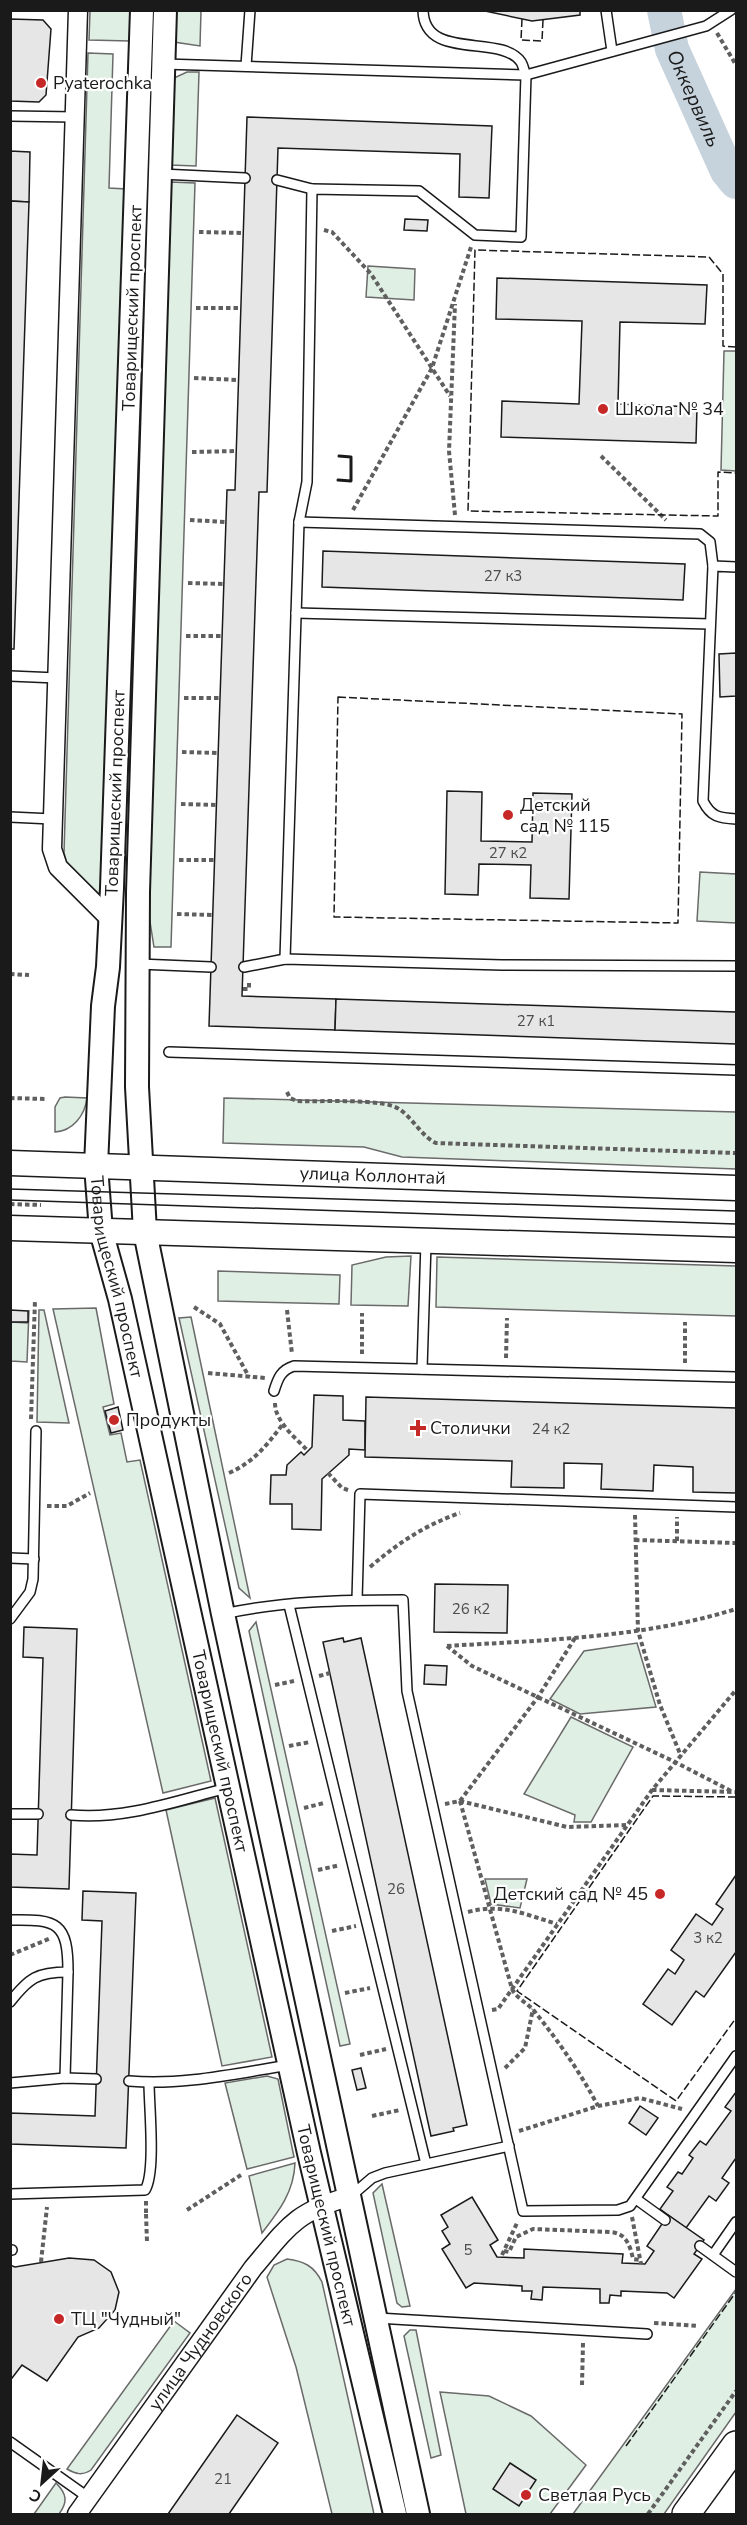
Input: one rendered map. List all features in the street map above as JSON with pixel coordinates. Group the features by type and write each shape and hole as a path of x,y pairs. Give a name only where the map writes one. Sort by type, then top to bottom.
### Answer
{"main road":[{"name":"улица Коллонтай","path":"10,1164 736,1188"},
{"path":"10,1228 736,1250"},
{"path":"686,2514 736,2445"}],"street":[{"path":"78,10 52,849 58,867 111,920"},
{"name":"Товарищеский проспект","path":"142,10 111,920 103,1006 96,1167 101,1231 122,1310 321,2205 395,2514"},
{"name":"Товарищеский проспект","path":"165,10 138,892 137,1088 145,1232 223,1614 418,2514"},
{"name":"улица Чудновского","path":"77,2514 253,2268 283,2232 301,2216 321,2205 348,2197"}],"lane":[{"path":"246,66 250,10"},
{"path":"277,180 312,189 419,191 475,235 521,237 526,75 520,60 505,51 446,41 430,31 423,10"},
{"path":"606,10 612,51"},
{"path":"140,63 526,75 708,25 731,10"},
{"path":"10,116 75,117"},
{"path":"136,174 245,178"},
{"path":"285,959 299,522 307,482 312,189"},
{"path":"299,522 700,534 710,542 713,566 703,801 709,812 720,818 736,819"},
{"path":"713,566 736,567"},
{"path":"296,613 710,624"},
{"path":"10,676 57,678"},
{"path":"10,818 52,819"},
{"path":"243,967 285,959 502,965 736,966"},
{"path":"139,964 211,967"},
{"path":"169,1052 736,1070"},
{"path":"422,1369 426,1240"},
{"path":"274,1390 277,1379 284,1369 294,1366 736,1377"},
{"path":"10,1619 30,1592 33,1579 36,1431"},
{"path":"357,1600 360,1494 736,1507"},
{"path":"10,1558 34,1559"},
{"path":"223,1614 257,1607 357,1600 403,1600 407,1691 523,2211 618,2210 633,2202 736,2056"},
{"path":"289,1605 426,2164"},
{"path":"71,1815 93,1817 114,1815 228,1787"},
{"path":"10,1814 38,1814"},
{"path":"10,1920 37,1920 53,1924 63,1933 68,1948 65,2078"},
{"path":"10,2002 26,1982 46,1972 68,1972"},
{"path":"129,2081 149,2083 219,2076 290,2065"},
{"path":"10,2083 65,2078 96,2079"},
{"path":"10,2194 145,2190 150,2183 149,2083"},
{"path":"348,2197 372,2178 509,2146"},
{"path":"633,2202 665,2220"},
{"path":"712,2255 736,2222"},
{"path":"700,2246 736,2272"},
{"path":"374,2318 647,2334"},
{"path":"10,2442 89,2498"}],"path":[{"path":"708,25 736,65"},
{"path":"312,226 332,232 371,274 451,398"},
{"path":"199,232 243,233"},
{"path":"345,524 432,368 475,235"},
{"path":"455,297 449,451 456,527"},
{"path":"196,308 241,308"},
{"path":"194,378 238,380"},
{"path":"192,452 236,452"},
{"path":"601,456 679,534"},
{"path":"189,520 226,522"},
{"path":"188,583 224,584"},
{"path":"186,636 222,636"},
{"path":"184,698 220,698"},
{"path":"182,752 218,753"},
{"path":"181,804 217,805"},
{"path":"179,860 215,860"},
{"path":"177,914 213,915"},
{"path":"10,974 28,975"},
{"path":"287,1092 290,1098 297,1101 389,1103 408,1116 429,1140 436,1143 736,1153"},
{"path":"10,1098 45,1099"},
{"path":"10,1204 41,1205"},
{"path":"35,1300 31,1422 36,1431"},
{"path":"194,1307 220,1324 249,1377"},
{"path":"287,1310 294,1366"},
{"path":"362,1313 362,1368"},
{"path":"506,1371 507,1318"},
{"path":"685,1376 686,1322"},
{"path":"208,1373 277,1379"},
{"path":"274,1390 275,1410 283,1424 308,1451"},
{"path":"229,1473 244,1466 260,1453 283,1424"},
{"path":"328,1473 342,1488 360,1494"},
{"path":"35,1505 67,1506 90,1493"},
{"path":"635,1502 638,1632 660,1705 681,1756"},
{"path":"677,1504 677,1541"},
{"path":"358,1579 395,1545 435,1521 468,1510"},
{"path":"635,1540 736,1543"},
{"path":"735,1792 472,1666 447,1646 638,1632 707,1618 736,1609"},
{"path":"460,1801 538,1697 575,1637"},
{"path":"478,2013 498,2009 652,1790 736,1690"},
{"path":"652,1790 735,1792"},
{"path":"460,1801 567,1827 627,1825"},
{"path":"460,1801 487,1907 512,1989 515,1995 533,2009 580,2073 598,2106"},
{"path":"458,1914 487,1907 518,1911 557,1924"},
{"path":"10,1955 63,1933"},
{"path":"494,2080 525,2048 533,2009"},
{"path":"507,2135 598,2106 640,2098 696,2112"},
{"path":"187,2210 240,2175"},
{"path":"145,2190 147,2242"},
{"path":"41,2262 48,2198 44,2198 45,2193"},
{"path":"523,2211 503,2253 509,2252 516,2237 533,2229 610,2232 627,2240 633,2259 641,2262 633,2202"},
{"path":"582,2385 584,2330"},
{"path":"648,2514 736,2391"}],"green space":[{"path":"90,11 131,11 130,41 89,40"},
{"path":"175,11 201,11 200,46 174,42"},
{"path":"88,53 113,54 109,188 126,189 103,894 100,895 67,864 64,853"},
{"path":"187,72 199,72 196,166 170,165 174,78"},
{"path":"170,182 195,183 171,947 154,947 147,903"},
{"path":"368,266 415,269 414,300 366,297"},
{"path":"724,351 736,351 736,471 721,470"},
{"path":"700,872 736,874 736,923 697,921"},
{"path":"60,1098 87,1098 86,1104 81,1116 73,1125 55,1132 55,1107"},
{"path":"224,1098 736,1112 736,1169 402,1157 364,1147 223,1143"},
{"path":"411,1256 408,1306 351,1305 352,1265 386,1257"},
{"path":"437,1257 736,1266 736,1316 436,1307"},
{"path":"218,1271 340,1275 339,1304 218,1301"},
{"path":"96,1308 114,1404 103,1407 110,1435 121,1433 127,1462 140,1460 211,1781 163,1793 53,1309"},
{"path":"29,1310 27,1362 11,1361 11,1322 28,1323"},
{"path":"39,1310 44,1310 69,1423 37,1422"},
{"path":"191,1317 250,1598 239,1588 179,1318"},
{"path":"256,1622 350,2044 340,2046 249,1631"},
{"path":"637,1643 656,1707 580,1714 550,1699 584,1651"},
{"path":"571,1717 633,1747 591,1822 574,1822 575,1815 524,1794"},
{"path":"215,1798 272,2057 222,2066 166,1810"},
{"path":"485,1879 527,1879 520,1908 491,1904"},
{"path":"267,2076 278,2079 294,2157 247,2169 225,2083"},
{"path":"295,2163 289,2192 280,2209 262,2233 249,2176"},
{"path":"382,2184 410,2306 402,2307 397,2303 373,2193"},
{"path":"287,2259 308,2265 322,2282 374,2514 332,2514 296,2367 267,2277 274,2265"},
{"path":"736,2289 736,2412 664,2514 573,2514"},
{"path":"174,2321 190,2333 91,2470 79,2474 67,2469"},
{"path":"410,2330 416,2330 441,2455 431,2458 404,2336"},
{"path":"440,2392 489,2396 531,2416 586,2465 550,2514 466,2514"},
{"path":"56,2483 65,2498 64,2506 59,2514 34,2514"}],"building":[{"path":"580,10 580,15 532,21 485,11"},
{"path":"10,19 43,20 51,29 46,95 39,102 10,101"},
{"path":"247,117 492,126 489,198 459,197 460,154 278,148 267,492 259,492 242,996 336,999 335,1030 209,1026 227,490 235,490"},
{"path":"10,151 30,152 29,202 10,201"},
{"path":"10,201 29,202 14,649 10,649"},
{"path":"405,219 428,220 427,231 404,230"},
{"path":"497,278 707,285 705,324 620,322 618,404 697,407 696,443 501,437 502,401 579,404 582,321 496,319"},
{"path":"323,551 685,564 683,600 322,587"},
{"path":"736,653 736,696 720,697 719,654"},
{"path":"447,791 482,792 481,841 532,842 533,793 572,794 569,899 530,898 531,865 479,864 478,895 445,894"},
{"path":"336,999 736,1012 736,1044 335,1030"},
{"path":"10,1310 28,1311 28,1322 10,1322"},
{"path":"314,1395 343,1396 343,1420 365,1421 365,1450 349,1449 349,1455 322,1479 321,1530 292,1529 292,1504 270,1504 271,1475 286,1475 287,1465 301,1452 304,1455 312,1447"},
{"path":"366,1397 736,1408 736,1493 693,1492 693,1467 654,1465 653,1491 601,1489 602,1464 564,1463 564,1488 511,1487 512,1461 365,1457"},
{"name":"Продукты","path":"118,1407 123,1430 111,1433 105,1411"},
{"path":"435,1584 508,1585 507,1633 434,1632"},
{"path":"24,1627 77,1629 69,1889 10,1887 10,1854 37,1855 43,1658 23,1657"},
{"path":"343,1638 344,1642 361,1638 467,2125 453,2128 454,2131 431,2136 323,1642"},
{"path":"425,1665 447,1666 446,1685 424,1684"},
{"path":"736,1875 736,1952 704,1997 696,1991 672,2025 643,2004 668,1969 675,1974 684,1960 671,1950 696,1914 712,1925 723,1909 716,1904"},
{"path":"83,1891 136,1893 126,2148 10,2144 10,2113 95,2116 102,1921 82,1920"},
{"path":"361,2068 366,2088 357,2090 352,2070"},
{"path":"736,2092 736,2158 722,2178 729,2183 716,2201 709,2196 686,2228 660,2209 673,2191 667,2187 678,2172 682,2174 693,2158 689,2155 700,2141 706,2145 731,2111 725,2107"},
{"path":"640,2106 658,2118 646,2135 629,2123"},
{"path":"472,2197 498,2240 490,2245 497,2257 524,2258 524,2249 623,2254 622,2263 645,2264 654,2251 647,2246 668,2215 704,2240 694,2254 702,2259 674,2298 667,2293 621,2291 621,2296 610,2295 609,2303 600,2303 600,2289 543,2287 542,2300 531,2299 532,2291 522,2291 522,2286 474,2283 466,2288 442,2249 450,2244 442,2231 448,2227 441,2215"},
{"name":"ТЦ \"Чудный\"","path":"69,2258 94,2260 111,2272 119,2292 115,2310 99,2328 78,2337 47,2381 22,2365 12,2378 10,2376 10,2265 15,2267"},
{"path":"237,2415 278,2443 229,2514 168,2514"},
{"path":"510,2463 536,2480 519,2506 493,2489"}],"waterway":[{"name":"Оккервиль","path":"664,10 672,49 727,171 736,182"}],"tram line":[{"path":"10,1189 736,1211"},
{"path":"10,1200 736,1224"}],"fence":[{"path":"522,19 521,40 542,41 543,20"},
{"path":"736,347 723,346 723,274 709,257 475,250 468,511 718,516 718,472 736,473"},
{"path":"338,697 682,714 678,923 334,917 338,697"},
{"path":"736,1797 653,1796 517,1991 676,2101 736,2018"},
{"path":"626,2446 736,2292"}],"wall":[{"path":"338,480 351,481 351,457 339,456"}],"place":[{"name":"Pyaterochka","path":"41,83"},
{"name":"Школа № 34","path":"603,409"},
{"name":"Детский сад № 115","path":"508,815"},
{"name":"Продукты","path":"114,1420"},
{"name":"Столички","path":"418,1428"},
{"name":"Детский сад № 45","path":"660,1894"},
{"name":"ТЦ \"Чудный\"","path":"59,2319"},
{"name":"Светлая Русь","path":"526,2495"}]}
